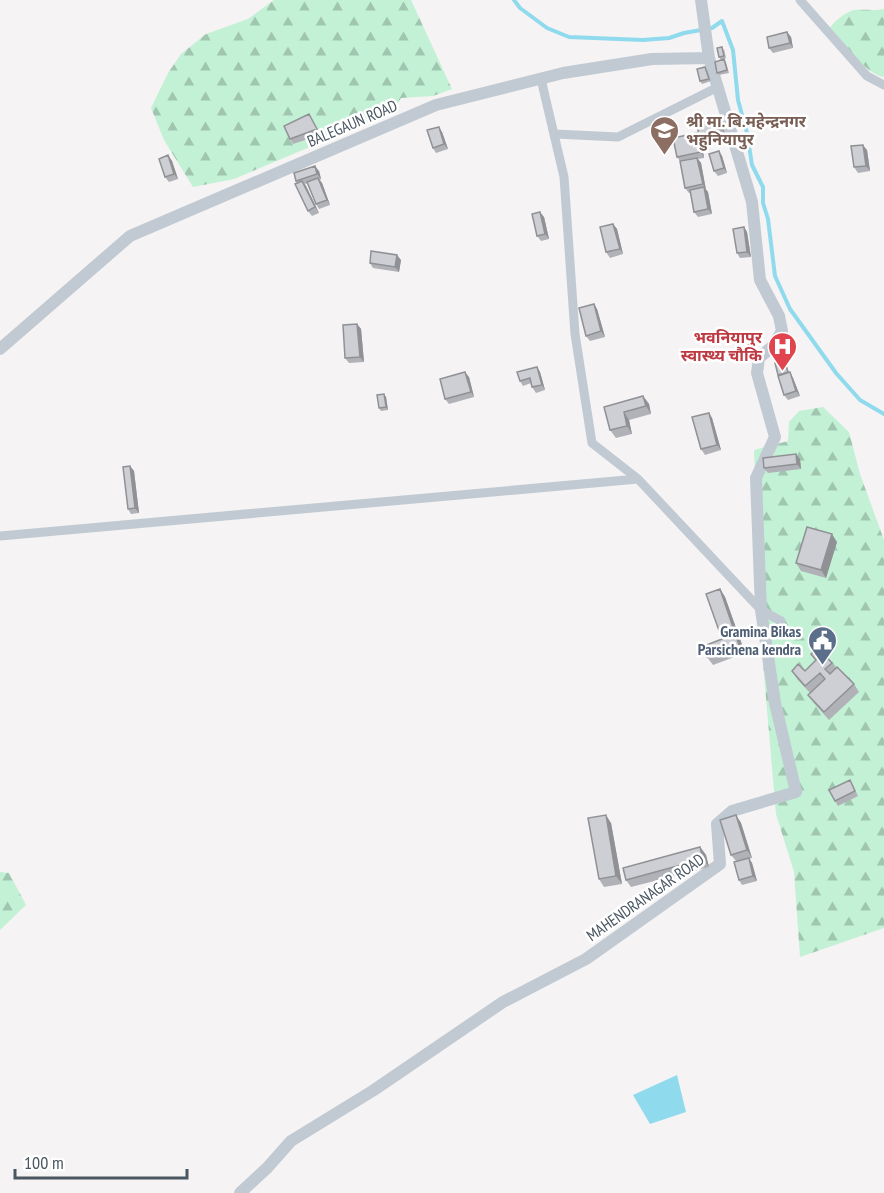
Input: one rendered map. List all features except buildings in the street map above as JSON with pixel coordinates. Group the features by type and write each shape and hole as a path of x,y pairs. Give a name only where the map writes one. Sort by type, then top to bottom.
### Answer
{"street":[{"path":"800,0 867,76 884,85"},
{"path":"701,2 709,58"},
{"name":"BALEGAUN ROAD","path":"0,349 129,236 436,105 562,73 652,59 709,58"},
{"name":"MAHENDRANAGAR ROAD","path":"240,1193 291,1141 374,1090 503,1002 586,959 720,864 717,824 732,811 796,792 775,703 761,610 756,478 775,437 758,373 759,358 773,346 782,331 779,316 760,280 752,202 709,58"},
{"path":"541,79 564,177 575,334 592,443 638,479 761,610 781,621"},
{"path":"555,134 618,137 718,87"},
{"path":"0,536 638,479"}],"green space":[{"path":"274,0 411,0 452,89 433,96 401,98 393,112 234,179 193,187 164,140 151,108 168,73 181,54 206,34 248,19"},
{"path":"884,9 884,77 877,75 862,64 830,28 837,20 851,11"},
{"path":"823,407 849,432 860,474 884,540 884,928 800,957 794,872 776,814 761,640 754,450 788,441 789,422 799,411"},
{"path":"0,872 9,873 26,905 0,930"}],"water":[{"path":"677,1075 686,1112 650,1124 633,1095"}],"waterway":[{"path":"514,0 520,8 547,28 569,37 643,40 669,38 712,28 722,21 733,50 738,100 747,133 752,165 763,187 763,203 768,219 775,276 790,309 836,373 860,400 884,414"}],"place":[{"name":"श्री मा. बि.महेन्द्रनगर भहुनियापुर","path":"665,156"},
{"name":"भवनियापुर स्वास्थ्य चाैकि","path":"783,372"},
{"name":"Gramina Bikas Parsichena kendra","path":"822,666"}]}
